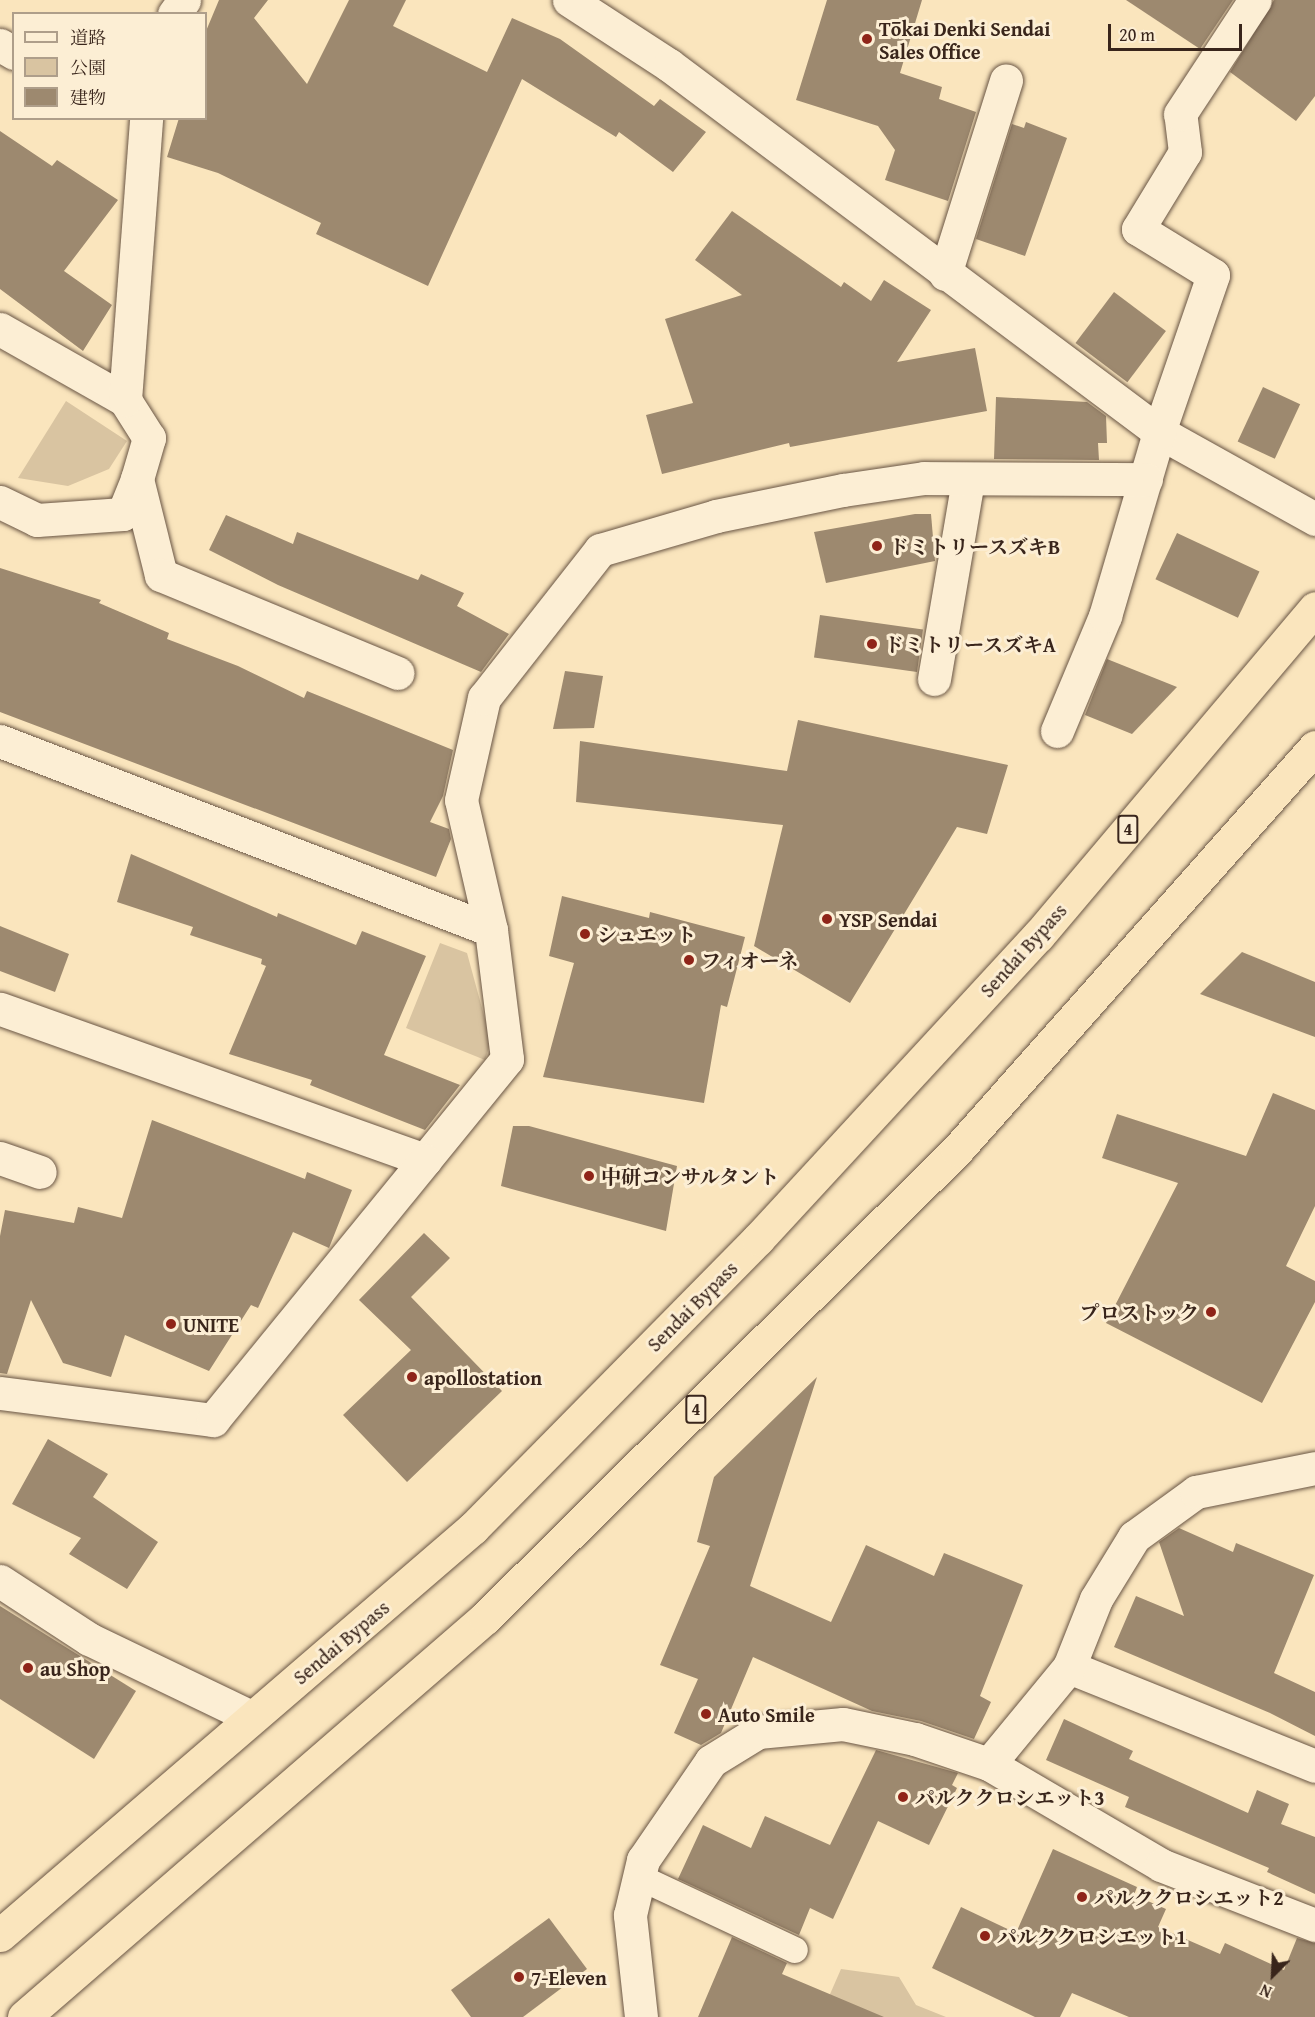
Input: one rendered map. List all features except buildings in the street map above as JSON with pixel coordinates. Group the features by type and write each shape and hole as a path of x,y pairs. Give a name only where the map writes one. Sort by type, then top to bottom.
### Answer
{"highway":[{"name":"Sendai Bypass","path":"0,1935 473,1528 758,1239 1038,936 1315,608"},
{"name":"4","path":"24,2017 485,1618 957,1150 1315,747"}],"street":[{"path":"569,0 669,65 945,274 1159,432 1315,519"},
{"path":"1056,731 1105,616 1159,432 1213,275 1138,229 1185,152 1180,114 1255,0"},
{"path":"945,274 1006,80"},
{"path":"125,400 135,124"},
{"path":"0,329 125,400 149,438 137,479 123,514 37,520 0,502"},
{"path":"0,1393 213,1420 507,1059 491,930 461,800 484,698 600,550 716,516 843,490 924,478 968,480 1146,479"},
{"path":"137,479 161,575 399,673"},
{"path":"934,679 968,480"},
{"path":"0,741 491,930"},
{"path":"0,1009 425,1160"},
{"path":"0,1158 40,1172"},
{"path":"989,1764 1069,1667 1096,1599 1134,1537 1196,1492 1315,1468"},
{"path":"0,1581 89,1639 251,1717"},
{"path":"1069,1667 1315,1766"},
{"path":"641,2017 630,1915 643,1860 711,1761 758,1732 843,1724 915,1739 989,1764 1161,1865 1315,1925"}],"lane":[{"path":"639,1877 795,1950"}],"green space":[{"path":"66,401 127,441 109,469 68,486 18,478"},
{"path":"440,943 467,953 491,1041 485,1060 406,1028"},
{"path":"841,1969 899,1977 916,2005 946,2017 820,2017"}],"place":[{"name":"Tōkai Denki Sendai Sales Office","path":"867,39"},
{"name":"ドミトリースズキB","path":"877,546"},
{"name":"ドミトリースズキA","path":"872,644"},
{"name":"YSP Sendai","path":"827,919"},
{"name":"シュエット","path":"585,934"},
{"name":"フィオーネ","path":"689,960"},
{"name":"中研コンサルタント","path":"589,1176"},
{"name":"プロストック","path":"1211,1312"},
{"name":"UNITE","path":"171,1324"},
{"name":"apollostation","path":"412,1377"},
{"name":"au Shop","path":"28,1668"},
{"name":"Auto Smile","path":"706,1714"},
{"name":"パルククロシエット3","path":"903,1797"},
{"name":"パルククロシエット2","path":"1082,1897"},
{"name":"パルククロシエット1","path":"985,1936"},
{"name":"7-Eleven","path":"519,1977"}]}
